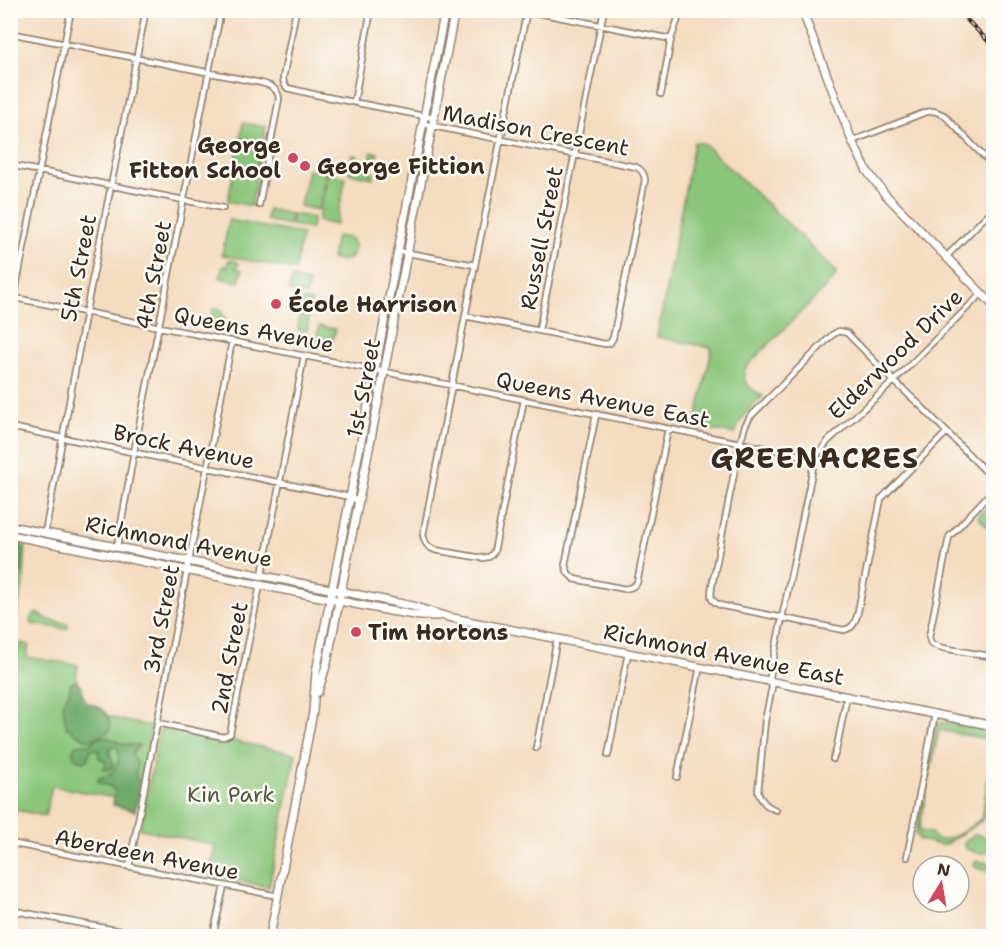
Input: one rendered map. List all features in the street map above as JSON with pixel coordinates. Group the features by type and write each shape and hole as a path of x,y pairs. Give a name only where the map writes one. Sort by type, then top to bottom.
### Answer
{"main road":[{"name":"1st Street","path":"315,700 316,672 445,10"},
{"name":"1st Street","path":"270,936 315,700 325,671 359,502 455,10"},
{"path":"802,10 852,141 867,171 884,193 993,306"},
{"name":"Richmond Avenue","path":"10,526 341,591"},
{"name":"Richmond Avenue","path":"10,535 339,601"},
{"name":"Richmond Avenue East","path":"341,591 412,606 448,617 993,726"},
{"name":"Richmond Avenue East","path":"339,601 404,614 448,617"}],"street":[{"path":"10,318 71,10"},
{"name":"5th Street","path":"45,532 146,10"},
{"name":"4th Street","path":"117,547 221,10"},
{"path":"296,10 283,78 284,84 291,89 434,118"},
{"path":"354,102 371,10"},
{"name":"Russell Street","path":"539,330 604,10"},
{"path":"661,94 671,39 681,10"},
{"path":"524,400 494,552 489,557 482,558 428,547 423,535 526,11 671,39"},
{"path":"10,33 271,86 278,91 279,99 259,205"},
{"path":"852,141 926,112 934,111 944,115 993,167"},
{"name":"Madison Crescent","path":"422,124 636,167 644,174 641,202 613,338 610,343 605,344 465,316"},
{"path":"10,165 223,208"},
{"path":"946,257 993,207"},
{"path":"397,251 475,265"},
{"name":"Elderwood Drive","path":"776,810 768,807 762,801 758,792 765,721 782,618 815,458 828,441 894,381 981,294"},
{"name":"Queens Avenue","path":"13,297 384,372"},
{"path":"947,432 881,499 855,624 850,629 844,630 723,606 712,599 710,594 745,426 750,417 832,335 839,331 847,333 947,432 993,480"},
{"name":"3rd Street","path":"129,867 232,342"},
{"name":"2nd Street","path":"262,575 304,356"},
{"name":"Queens Avenue East","path":"384,372 815,458"},
{"path":"596,415 565,565 568,573 574,579 625,589 637,583 668,429"},
{"name":"Brock Avenue","path":"10,427 350,497 359,502"},
{"path":"993,489 949,537 929,638 931,644 943,648 993,657"},
{"name":"2nd Street","path":"158,723 223,737 231,731 260,585"},
{"path":"536,748 557,639"},
{"path":"608,755 628,653"},
{"path":"677,777 700,667"},
{"path":"833,759 847,696"},
{"path":"907,857 935,714"},
{"name":"Aberdeen Avenue","path":"10,843 278,896"},
{"path":"213,936 224,885"},
{"path":"10,910 147,936"}],"green space":[{"path":"243,123 266,127 259,162 257,161 259,166 251,206 228,201"},
{"path":"694,142 703,143 836,272 835,278 745,368 745,382 763,396 743,418 735,434 695,427 712,348 657,337"},
{"path":"372,152 378,153 369,171 373,174 374,172 373,178 349,173 352,155 358,156 358,159 370,161"},
{"path":"308,169 326,172 318,210 300,206"},
{"path":"328,173 346,177 336,225 318,221"},
{"path":"268,209 291,214 289,225 266,220"},
{"path":"293,214 313,218 311,229 291,225"},
{"path":"229,220 302,234 295,270 222,255"},
{"path":"336,236 350,238 355,246 348,260 332,259"},
{"path":"229,260 237,262 239,264 236,268 242,270 239,282 220,278 223,266 228,267"},
{"path":"292,278 309,282 306,295 289,291"},
{"path":"302,301 312,302 311,308 306,311 305,315 309,317 307,331 298,329 300,315 302,315 300,312"},
{"path":"220,309 225,318 219,327 211,321 213,310"},
{"path":"319,326 336,329 331,345 315,346"},
{"path":"993,501 993,533 978,517"},
{"path":"11,542 26,545 24,577 11,649 13,597 11,594 16,579 11,578"},
{"path":"16,547 22,547 23,551 22,572 18,576 10,576 11,552"},
{"path":"36,613 50,620 68,624 68,628 32,624 30,621"},
{"path":"21,643 29,645 27,657 78,665 77,681 80,694 87,704 97,711 109,717 151,726 137,802 52,786 45,816 11,809 11,673 15,652"},
{"path":"76,682 82,686 82,694 87,703 102,709 108,716 109,732 89,740 66,727 63,702 68,695 71,683"},
{"path":"942,722 991,732 990,738 939,730 929,777 927,775 936,728"},
{"name":"Kin Park","path":"161,729 296,754 269,887 209,876 215,845 140,829"},
{"path":"103,737 123,744 139,745 132,754 137,763 136,775 139,784 135,811 113,805 115,791 98,782 99,778 108,776 116,766 119,759 117,747 110,748 113,763 108,770 103,769 107,762 99,758 96,749 90,750 88,760 84,761 77,759 73,754 75,746 91,744 95,739"},
{"path":"993,750 993,765 983,820 946,844 920,840 915,833 925,783 928,783 919,831 931,833 935,839 948,839 960,834 981,819"},
{"path":"975,834 993,839 991,847 985,853 965,848 965,841"},
{"path":"976,861 993,864 993,873 977,868 973,865"}],"railway":[{"path":"957,10 994,47"}],"place":[{"name":"George Fitton School","path":"293,158"},
{"name":"George Fittion","path":"305,166"},
{"name":"École Harrison","path":"276,304"},
{"name":"Tim Hortons","path":"356,632"}],"district":[{"name":"GREENACRES","path":"815,458"}]}
